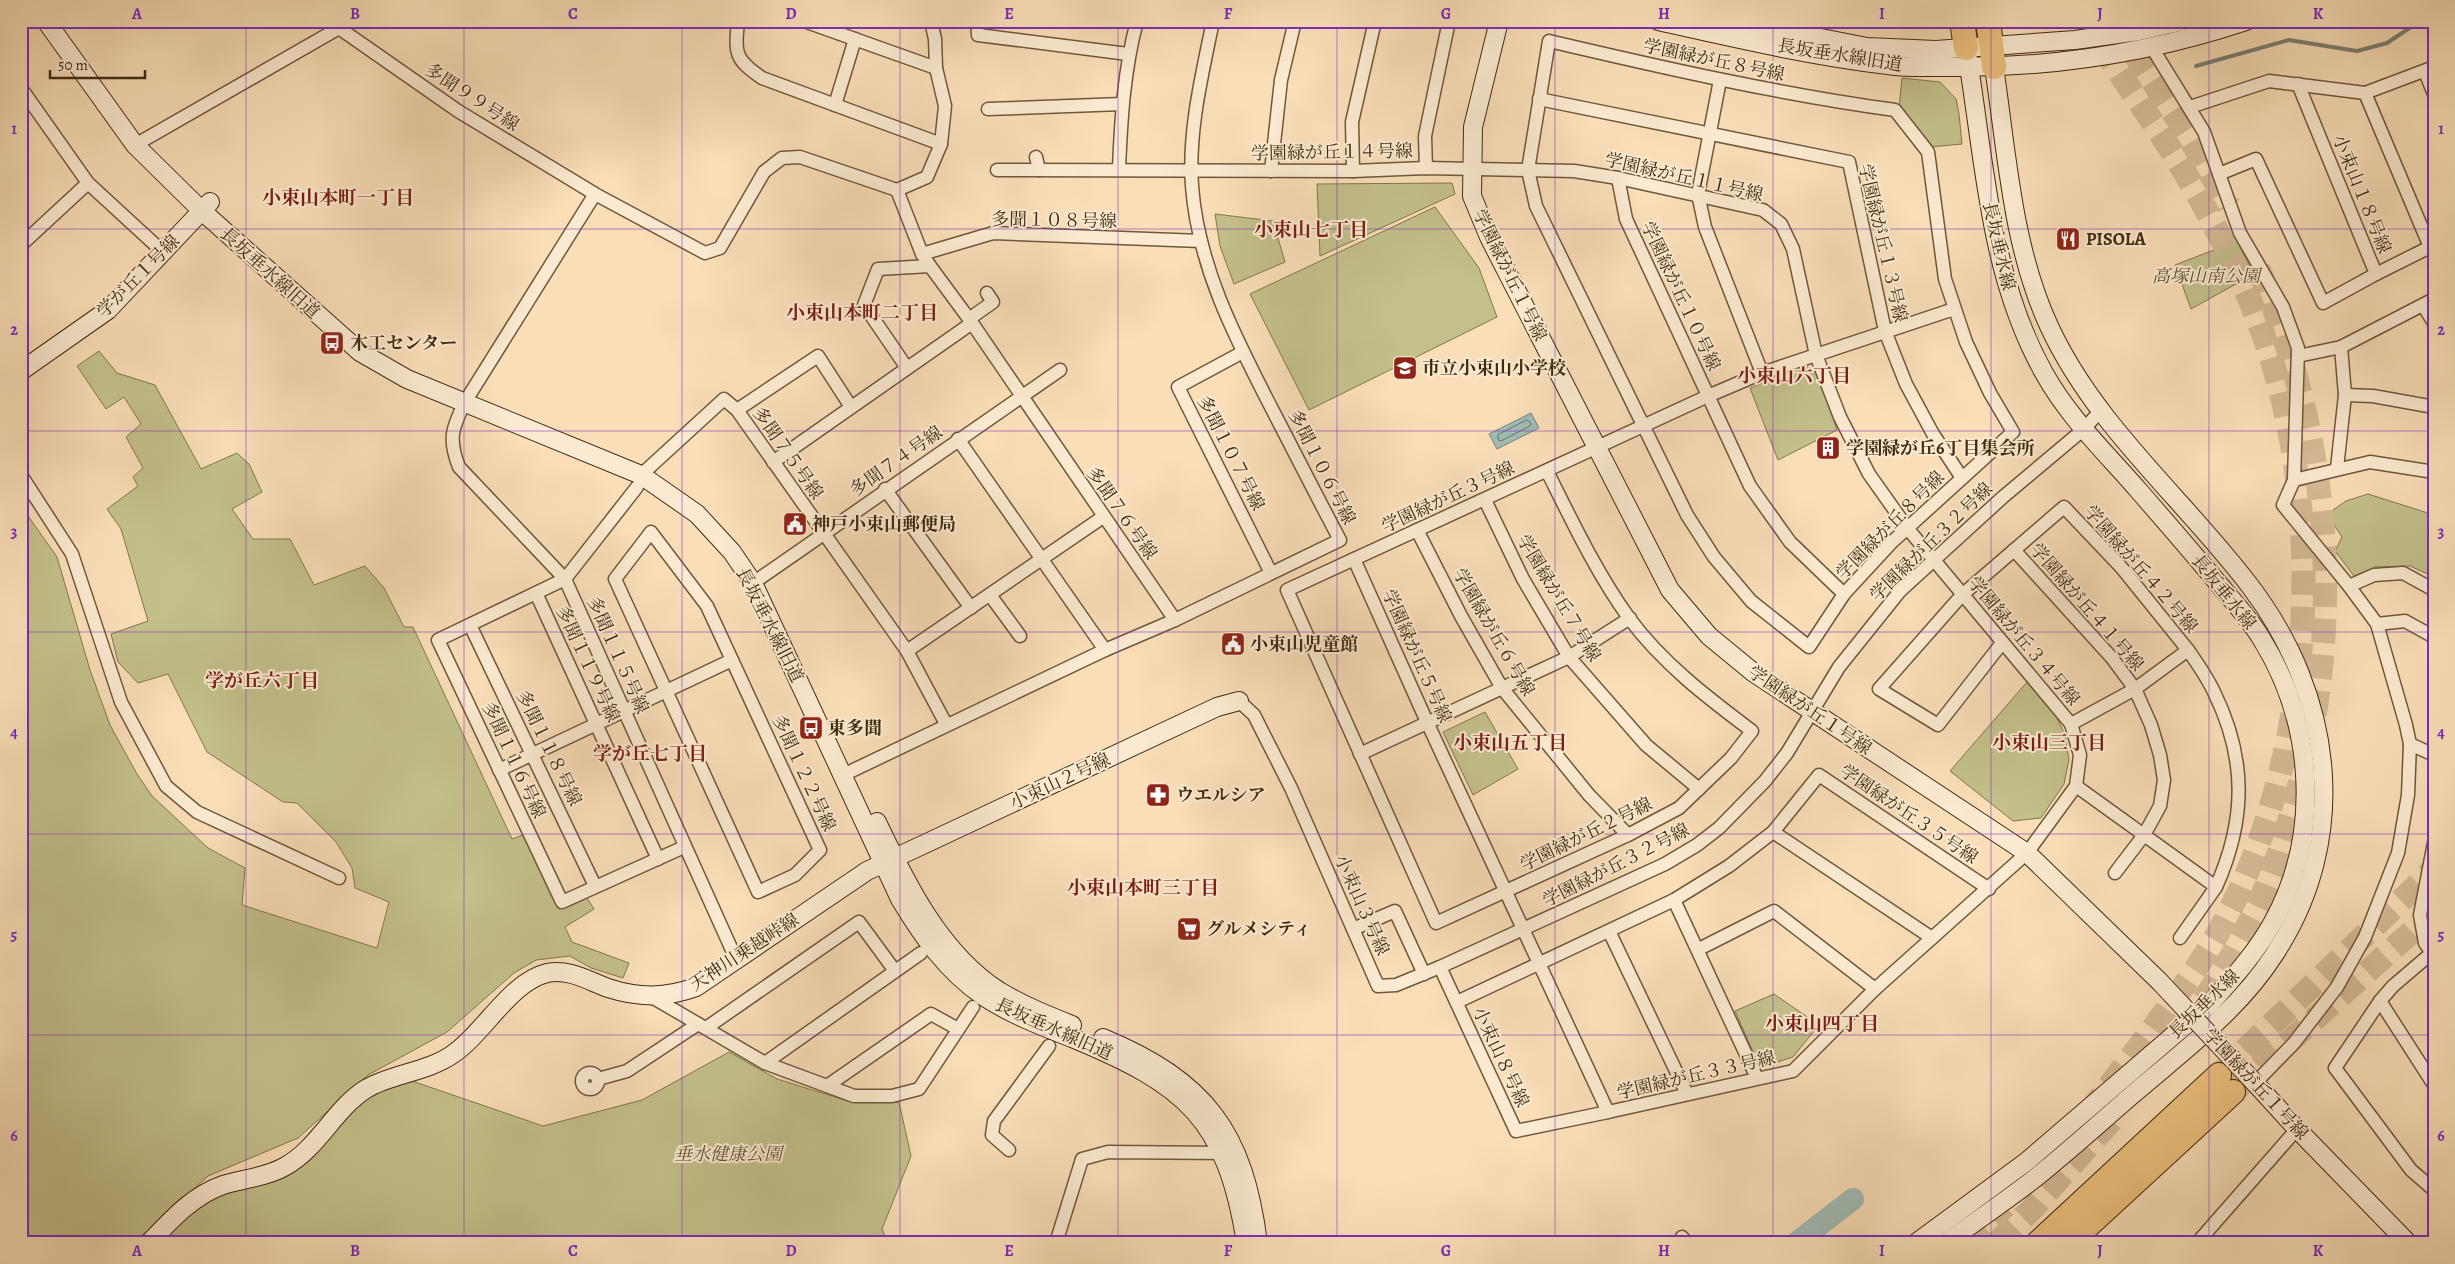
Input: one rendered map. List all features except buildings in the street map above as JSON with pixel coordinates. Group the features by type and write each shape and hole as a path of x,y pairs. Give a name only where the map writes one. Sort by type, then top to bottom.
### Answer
{"highway":[{"path":"1962,21 1967,58"},
{"path":"1988,21 1992,57"},
{"path":"2038,1243 2226,1083 2069,1243"}],"street":[{"name":"長坂垂水線旧道","path":"46,21 140,142 360,352 407,379 468,398 642,476 697,514 758,580 889,861 900,899 925,940 951,970 984,996 1002,1007 1122,1060 1163,1083 1192,1107 1214,1138 1230,1153 1250,1193 1258,1243"},
{"name":"長坂垂水線旧道","path":"60,21 140,142"},
{"path":"738,21 735,51 747,68 762,78 941,144"},
{"path":"804,21 840,27 855,39 936,68"},
{"path":"930,266 922,254 897,190 927,177 941,144 945,106 936,68 935,39 931,21"},
{"path":"976,21 978,35 1128,54"},
{"path":"1118,169 1122,104 1128,54 1137,21"},
{"name":"多聞１０６号線","path":"1176,620 1340,540 1243,352 1214,288 1201,241 1192,186 1195,106 1213,21"},
{"path":"1272,171 1281,80 1295,21"},
{"path":"1353,171 1352,122 1374,21"},
{"path":"1426,168 1425,136 1449,21"},
{"name":"学園緑が丘１号線","path":"1499,21 1473,126 1472,196 1488,237 1670,590 1710,636 1754,673 2027,853 2159,980 2297,1130 2408,1243"},
{"name":"長坂垂水線旧道","path":"1658,21 1735,39 1889,66 1967,58"},
{"name":"長坂垂水線旧道","path":"1733,21 1867,47 1936,50 1967,58"},
{"path":"1992,57 2075,40 2139,31 2183,21"},
{"path":"1967,58 2100,57 2151,46 2246,21"},
{"name":"多聞９９号線","path":"140,142 339,28 458,111 595,194 705,253 720,248 764,172 782,158 800,157 897,190"},
{"path":"835,105 855,39"},
{"name":"学園緑が丘８号線","path":"1549,41 1720,80 1823,100 1895,110 1928,152 1939,246 1945,279 1954,309 1966,342 1990,393 2013,432 1892,542 1844,594 1809,647 1750,601 1714,558 1687,515 1536,206 1528,170 1549,41"},
{"path":"2151,46 2204,132 2240,233 2283,307 2298,348 2294,480 2283,505 2333,564 2377,624 2410,744 2408,794 2398,853 2365,937 2337,987 2294,1043 2255,1083"},
{"name":"長坂垂水線","path":"1946,1243 2038,1176 2222,1017 2250,986 2277,950 2298,912 2315,863 2322,826 2325,789 2323,757 2313,710 2296,664 2276,624 2251,587 2126,442 2102,409 2066,359 2033,288 2021,243 1992,57"},
{"name":"長坂垂水線","path":"1916,1243 2026,1162 2210,1004 2258,946 2273,922 2298,859 2307,789 2305,759 2296,715 2280,672 2260,636 2232,600 2061,401 2044,374 2026,337 2009,292 1997,250 1967,58"},
{"path":"2190,107 2269,82 2365,93 2429,70 2434,94"},
{"path":"1720,80 1708,134 1698,194 1705,227 1762,373"},
{"name":"小束山１８号線","path":"2298,84 2376,274 2430,247 2365,93"},
{"path":"21,88 88,183 164,252"},
{"name":"学園緑が丘１３号線","path":"1539,99 1849,162 1885,331 1906,384 1933,434 1962,478"},
{"path":"988,109 1122,104"},
{"path":"1036,156 1039,170"},
{"path":"2219,174 2256,159 2323,303 2376,274"},
{"name":"学園緑が丘１４号線","path":"997,170 1353,171 1471,168"},
{"name":"学園緑が丘１１号線","path":"1471,168 1574,171 1618,178 1698,194 1762,210 1782,224 1793,249 1816,355 1840,418 1869,474 1908,529 1934,560"},
{"name":"学園緑が丘１０号線","path":"1618,178 1626,219 1750,486 1790,542 1844,594"},
{"path":"21,244 88,183"},
{"name":"多聞１１５号線","path":"595,194 468,398 454,424 452,441 459,467 565,579 736,959"},
{"name":"学が丘１号線","path":"21,371 108,310 206,206"},
{"name":"多聞１０８号線","path":"922,254 993,232 1201,241"},
{"path":"907,368 864,305 878,269 930,266"},
{"name":"多聞７６号線","path":"930,266 970,321 1103,518 1176,620"},
{"path":"773,462 907,368 970,321 993,302 987,292"},
{"path":"2298,356 2341,346 2428,302 2434,323"},
{"name":"学園緑が丘３号線","path":"1287,590 1708,396 1762,373 1954,309"},
{"path":"2337,468 2345,395 2341,346"},
{"name":"多聞１０７号線","path":"1243,352 1178,387 1271,573"},
{"path":"737,410 818,356 851,407"},
{"name":"多聞７４号線","path":"758,580 958,438 1060,370"},
{"path":"2345,395 2373,396 2434,407"},
{"name":"多聞７５号線","path":"642,476 724,399 737,410 907,651 946,724"},
{"name":"学園緑が丘３２号線","path":"1524,929 1665,864 1704,840 1748,801 1787,753 1839,667 1900,591 2084,430 2102,409"},
{"path":"958,438 1104,650"},
{"path":"2294,480 2337,468 2370,462 2434,472"},
{"name":"学園緑が丘２号線","path":"1287,590 1436,923 1507,892 1628,835 1679,808 1731,758 1752,731 1705,696 1668,662 1630,618 1585,546 1547,471"},
{"path":"21,475 72,554 121,702 166,786 197,812 338,878"},
{"path":"565,579 642,476"},
{"path":"885,489 971,608"},
{"name":"学園緑が丘７号線","path":"1485,500 1523,579 1569,657 1646,746 1699,790"},
{"name":"学園緑が丘４２号線","path":"2002,643 1938,724 1879,689 1962,595 2064,508 2121,567 2188,650 2135,689 2071,724"},
{"path":"907,651 1103,518"},
{"name":"学園緑が丘６号線","path":"1417,530 1461,616 1502,688 1590,795 1628,835"},
{"name":"多聞１２２号線","path":"651,532 707,606 820,850 795,875 758,892 666,691 615,579 651,532"},
{"name":"学園緑が丘４１号線","path":"2014,550 2112,658 2135,689 2151,725 2160,755 2164,780 2160,806 2144,835 2115,873"},
{"name":"学園緑が丘５号線","path":"1354,559 1427,722 1524,929"},
{"name":"学園緑が丘３４号線","path":"1934,560 2071,724 2080,755 2076,786 2027,853"},
{"path":"2349,586 2374,575 2403,573 2434,590"},
{"name":"多聞１１６号線","path":"565,579 438,640 562,902 684,847"},
{"name":"多聞１１９号線","path":"536,593 658,858"},
{"path":"990,595 1020,636"},
{"path":"1360,754 1569,657 1630,618"},
{"path":"848,773 946,724 1104,650 1176,620"},
{"path":"2377,624 2405,621 2434,637"},
{"name":"多聞１１８号線","path":"470,625 596,886"},
{"path":"2180,938 2216,887 2230,857 2236,831 2239,796 2237,760 2228,728 2214,691 2188,650"},
{"path":"499,770 732,660"},
{"name":"小束山２号線","path":"889,861 1217,707 1239,701"},
{"name":"小束山３号線","path":"1239,701 1254,715 1291,788 1378,986 1396,985 1524,929"},
{"path":"2410,744 2434,755"},
{"name":"学園緑が丘３５号線","path":"1457,1002 1540,965 1674,900 1729,866 1773,832 1819,774 1989,889"},
{"path":"2076,786 2216,887"},
{"path":"1773,832 1932,938"},
{"path":"2434,843 2420,915 2425,943 2433,953 2393,986 2380,1001 2335,1068 2411,1170 2434,1190"},
{"name":"学園緑が丘３３号線","path":"1524,929 1608,1112 1793,1071 1875,989 2027,853"},
{"name":"天神川乗越峠線","path":"150,1243 180,1211 211,1190 284,1167 307,1148 349,1103 367,1088 417,1071 453,1054 521,987 536,977 562,972 633,995 669,996 696,987 867,871 889,861"},
{"path":"1674,900 1699,949 1757,1078"},
{"path":"1353,929 1395,910 1424,974"},
{"path":"1699,949 1774,911 1875,989"},
{"path":"598,1079 626,1070 702,1026 860,922 895,971"},
{"path":"1609,931 1687,1094"},
{"path":"764,1063 921,953"},
{"name":"小束山８号線","path":"1440,967 1516,1131 1608,1112"},
{"path":"652,996 764,1063 854,1096 892,1096 919,1089 973,1007"},
{"path":"2380,1001 2434,1085"},
{"path":"827,1086 930,1014 958,1029"},
{"path":"1009,1150 992,1135 994,1121 1049,1046"},
{"path":"2197,1243 2297,1130"},
{"path":"1056,1243 1082,1158 1108,1152 1230,1153"},
{"name":"長坂垂水線旧道","path":"1230,1153 1246,1243"}],"green space":[{"path":"1902,78 1940,82 1956,99 1962,144 1930,147 1899,108"},
{"path":"1452,183 1455,194 1320,256 1317,184"},
{"path":"1435,207 1479,268 1497,317 1309,410 1250,294"},
{"path":"1215,214 1273,221 1285,262 1234,284 1220,246"},
{"name":"高塚山南公園","path":"2237,241 2254,274 2191,309 2175,265"},
{"path":"99,351 117,373 155,385 201,469 237,453 249,464 262,492 232,509 253,539 290,539 314,585 365,566 384,588 404,627 413,627 512,839 523,835 559,909 587,898 594,909 565,927 572,942 629,963 623,978 591,968 570,956 536,960 514,973 447,1032 368,1075 298,1138 208,1176 134,1243 21,1243 21,506 57,557 90,670 110,725 137,774 152,796 208,848 245,868 242,905 377,948 389,902 355,888 352,868 336,842 297,803 283,802 207,752 168,674 138,683 118,662 111,634 148,621 121,529 107,509 138,486 133,477 143,468 126,437 141,424 124,397 106,409 77,366"},
{"path":"1805,366 1818,371 1837,430 1778,460 1750,388"},
{"path":"2368,494 2434,515 2434,577 2410,566 2375,567 2354,576 2335,551 2342,537 2334,525 2326,530 2315,523 2346,501"},
{"path":"2027,682 2057,718 2065,735 2069,760 2064,784 2041,818 2013,821 1950,771"},
{"path":"1485,712 1518,769 1473,795 1443,732"},
{"path":"1774,994 1819,1025 1793,1057 1765,1066 1758,1063 1735,1011"},
{"name":"垂水健康公園","path":"729,1052 777,1079 851,1102 899,1102 911,1156 882,1229 888,1243 158,1243 187,1214 213,1197 290,1173 359,1102 377,1088 412,1081 543,1126 642,1100"}],"water":[{"path":"1531,413 1539,428 1497,449 1489,434"}],"waterway":[{"path":"2196,66 2289,40 2357,51 2387,43 2420,21"},
{"path":"1796,1243 1853,1199"}],"tunnel":[{"path":"2040,1169 2114,1080 2156,1024 2204,956 2229,912 2260,841 2282,764 2297,685 2303,603 2301,522 2291,441 2273,364 2246,291 2190,181 2087,21"},
{"path":"2113,21 2186,132 2229,206"},
{"path":"2258,268 2280,324 2297,381 2310,438 2320,496 2325,612 2321,671 2312,731"},
{"path":"2139,1087 2200,1006 2240,942 2268,882 2305,764"},
{"path":"2219,1075 2434,869"},
{"path":"2233,1092 2434,912"},
{"path":"1997,1243 2032,1209 2118,1113"},
{"path":"1966,1243 2005,1206"}],"place":[{"name":"PISOLA","path":"2068,239"},
{"name":"木工センター","path":"332,343"},
{"name":"市立小束山小学校","path":"1405,368"},
{"name":"学園緑が丘6丁目集会所","path":"1828,448"},
{"name":"神戸小束山郵便局","path":"795,524"},
{"name":"小束山児童館","path":"1233,644"},
{"name":"東多聞","path":"811,728"},
{"name":"ウエルシア","path":"1158,795"},
{"name":"グルメシティ","path":"1189,929"}],"district":[{"name":"小束山本町一丁目","path":"338,198"},
{"name":"小束山七丁目","path":"1311,230"},
{"name":"小束山本町二丁目","path":"862,313"},
{"name":"小束山六丁目","path":"1794,376"},
{"name":"学が丘六丁目","path":"262,681"},
{"name":"小束山五丁目","path":"1510,743"},
{"name":"小束山三丁目","path":"2049,743"},
{"name":"学が丘七丁目","path":"650,754"},
{"name":"小束山本町三丁目","path":"1143,888"},
{"name":"小束山四丁目","path":"1822,1024"}]}
